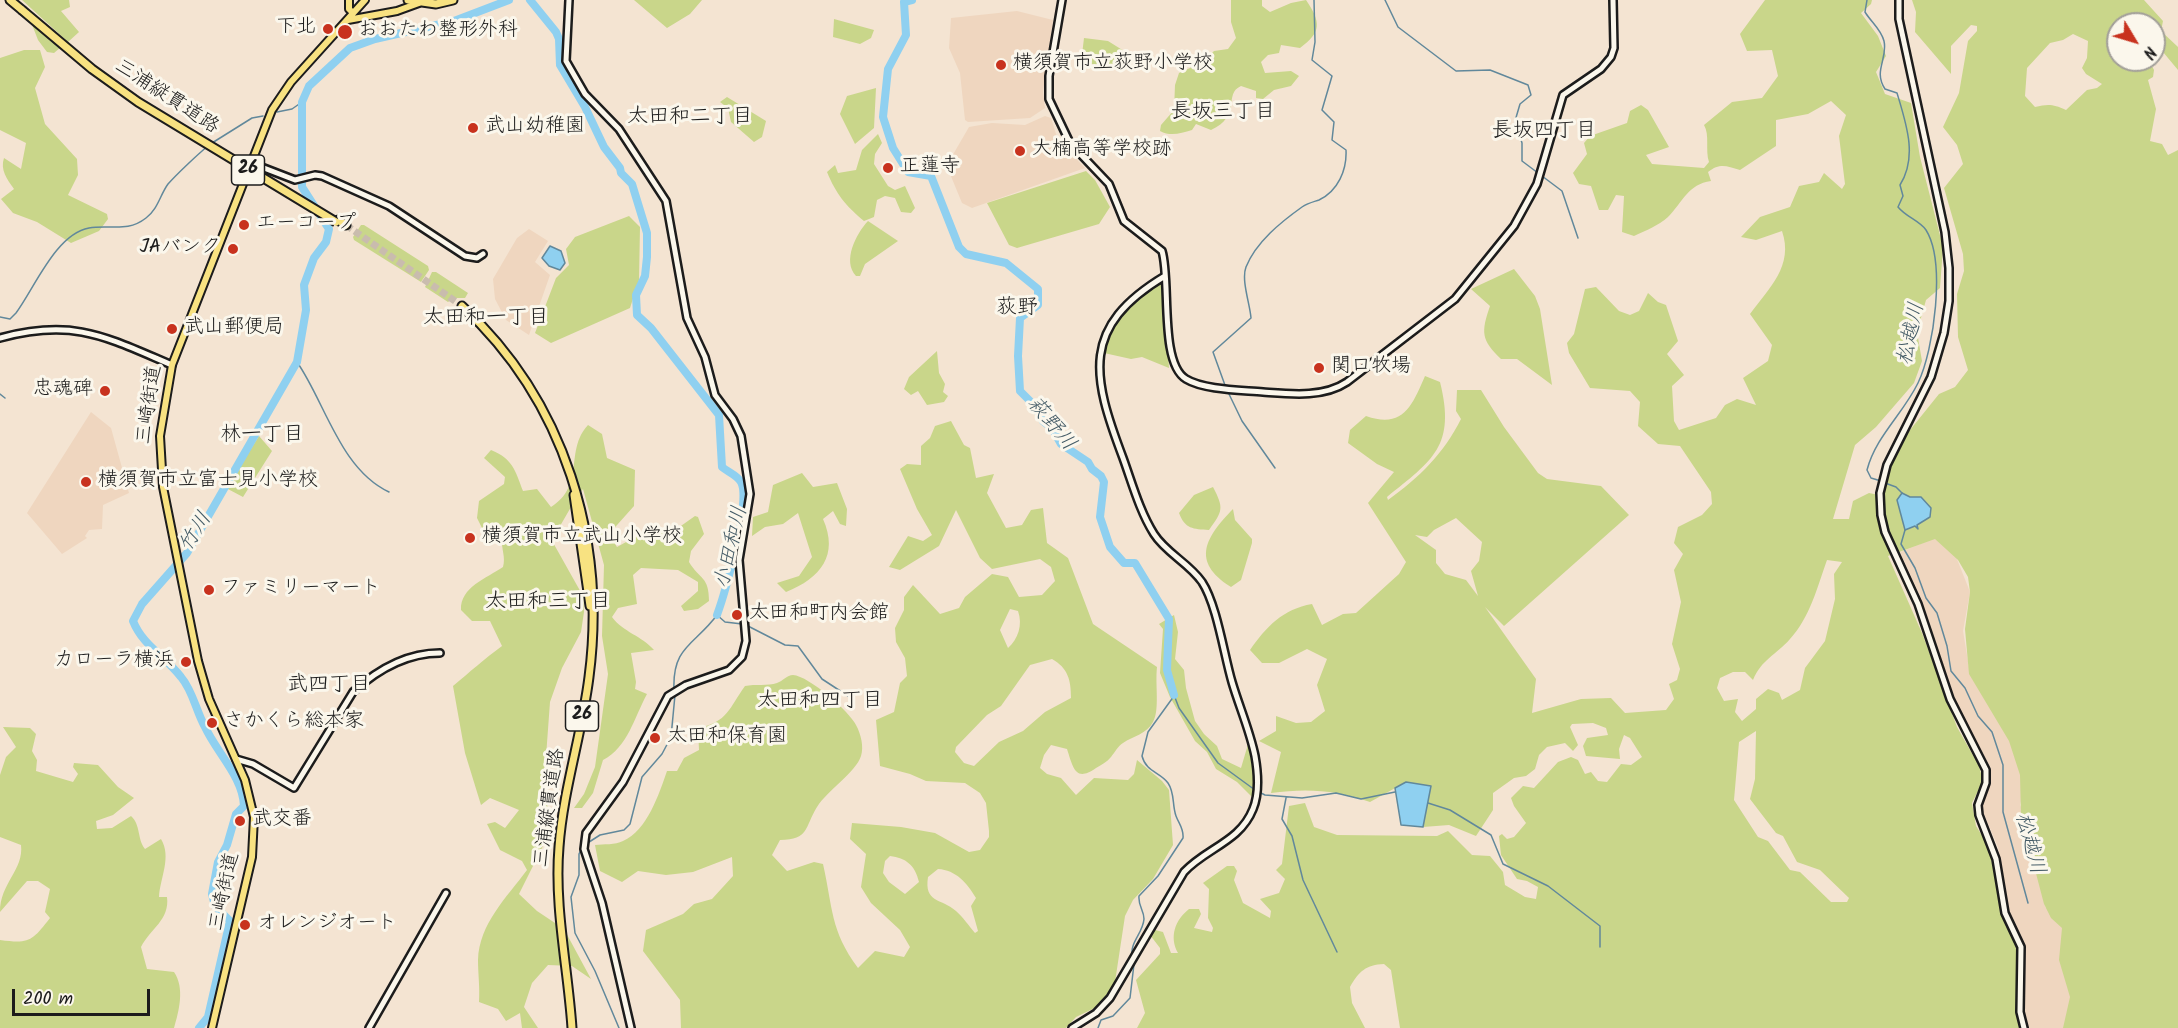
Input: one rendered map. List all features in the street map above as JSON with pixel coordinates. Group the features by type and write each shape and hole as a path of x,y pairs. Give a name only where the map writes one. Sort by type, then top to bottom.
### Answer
{"highway":[{"name":"三浦縦貫道路","path":"10,0 24,9"},
{"name":"三浦縦貫道路","path":"16,0 85,63 138,102 345,226"},
{"path":"408,0 436,4 453,0"},
{"name":"三浦縦貫道路","path":"461,307 487,330 524,381 558,445 581,506 594,595 589,680 564,811 558,856 559,902 570,1028"}],"main road":[{"path":"349,0 349,9 353,13"},
{"name":"三崎街道","path":"212,1028 252,857 254,833 249,791 209,699 198,661 163,487 160,452 172,365 272,110 284,90 365,0"},
{"path":"346,20 397,12 419,3"}],"street":[{"path":"569,0 566,61 585,94 619,129 666,201 687,318 705,357 715,395 733,419 741,436 750,494 740,560 746,641 742,657 729,670 686,685 668,696 657,712 623,782 586,833 584,849 605,915 631,1028"},
{"path":"1062,0 1050,76 1049,99 1070,143 1109,184 1124,221 1162,251 1172,356 1183,377 1192,382 1219,387 1316,393 1340,387 1455,299 1514,226 1537,184 1563,94 1600,69 1611,57 1614,48 1613,0"},
{"path":"1899,0 1899,19 1945,232 1949,268 1949,301 1944,333 1931,377 1887,465 1880,493 1881,515 1885,532 1918,604 1950,699 1986,770 1986,783 1978,805 1979,815 1996,859 2005,913 2021,947 2020,1012 2024,1028"},
{"path":"251,163 298,180 315,175 322,176 388,206 470,258 483,254"},
{"path":"1072,1028 1096,1013 1110,998 1184,872 1192,863 1237,835 1245,825 1255,801 1258,786 1255,755 1203,584 1154,534 1117,442 1100,384 1100,359 1115,319 1136,294 1165,276"},
{"path":"0,338 33,330 66,328 102,335 172,365"},
{"path":"236,759 253,764 294,788 353,692 365,681 401,660 440,653"},
{"path":"369,1028 446,893"}],"shaded area":[{"name":"横須賀市立荻野小学校","path":"1017,11 1053,20 1043,92 1045,108 1030,118 968,122 965,120 960,73 949,48 951,18"},
{"path":"1045,116 1051,118 1061,150 1067,149 1085,168 972,208 962,203 948,169 954,167 951,158 969,127 992,123 1025,125"},
{"path":"529,229 548,241 535,262 550,275 529,335 506,320 495,299 493,279 517,238"},
{"name":"横須賀市立富士見小学校","path":"91,412 111,428 129,493 103,505 102,529 89,530 85,536 87,538 62,554 27,513"},
{"path":"1936,538 1953,549 1970,592 1963,631 1970,673 2015,737 2025,786 2020,805 2034,831 2045,907 2063,918 2075,1028 2028,1028 2025,1015 2023,940 2009,911 1998,847 1981,807 1990,783 1991,768 1957,707 1922,600 1900,552"}],"green space":[{"path":"22,0 69,0 70,7 61,11 79,32 68,42"},
{"path":"634,0 702,0 690,14 667,28"},
{"path":"1231,0 1262,0 1262,6 1270,12 1291,3 1306,0 1316,21 1316,32 1300,48 1281,45 1279,53 1268,55 1261,62 1265,73 1291,71 1299,76 1291,86 1274,90 1263,99 1256,98 1256,91 1241,86 1233,94 1226,118 1211,130 1196,124 1192,130 1180,133 1168,134 1160,131 1161,125 1174,110 1175,85 1179,73 1203,62 1214,51 1228,49 1236,38 1231,22"},
{"path":"1765,0 1872,0 1871,4 1861,13 1878,36 1886,56 1876,72 1885,94 1911,103 1920,157 1943,247 1940,288 1926,300 1917,332 1922,361 1914,383 1876,427 1855,445 1833,519 1849,519 1853,501 1869,493 1884,496 1889,469 1906,435 1939,394 1955,387 1968,370 1958,337 1957,294 1964,271 1963,254 1944,188 1963,164 1957,145 1943,127 1959,93 1968,41 1977,31 1977,26 1971,25 1951,46 1951,74 1915,32 1916,12 1912,0 2144,0 2155,12 2106,12 2106,72 2154,72 2153,77 2148,80 2156,109 2150,141 2162,144 2168,155 2178,150 2178,1028 2063,1028 2070,997 2059,960 2062,928 2051,918 2044,904 2021,816 2020,775 2009,741 1969,674 1965,629 1970,592 1968,577 1958,560 1935,539 1888,556 1922,633 1957,727 1979,766 1983,781 1972,803 1976,826 1988,845 2005,923 2018,942 2022,1028 1400,1028 1391,970 1384,964 1364,970 1350,987 1352,1003 1365,1028 1137,1028 1145,1013 1136,980 1160,954 1160,948 1150,935 1155,930 1163,932 1171,953 1178,953 1174,941 1175,929 1180,918 1189,909 1199,909 1201,914 1194,928 1212,932 1213,928 1208,918 1209,889 1203,883 1227,866 1234,866 1237,871 1234,880 1243,903 1270,918 1271,911 1260,899 1279,893 1285,879 1276,870 1282,864 1289,806 1305,803 1314,827 1337,835 1437,836 1448,831 1472,855 1490,856 1503,872 1505,885 1525,897 1536,899 1538,887 1517,879 1501,855 1499,836 1502,834 1507,839 1514,837 1526,823 1511,798 1523,786 1534,788 1558,762 1571,757 1578,760 1585,774 1591,772 1598,781 1607,782 1621,764 1631,765 1642,757 1630,738 1624,735 1619,749 1620,759 1586,756 1583,746 1587,738 1608,735 1606,728 1593,723 1572,724 1570,727 1578,745 1573,751 1565,743 1547,747 1539,755 1535,769 1526,776 1514,778 1493,793 1493,810 1476,836 1449,825 1423,827 1431,786 1406,782 1370,802 1321,791 1271,793 1281,752 1259,741 1276,731 1276,716 1296,723 1311,722 1325,711 1317,685 1327,659 1307,649 1279,663 1262,663 1250,650 1276,620 1292,610 1312,604 1322,625 1343,614 1356,613 1399,574 1406,562 1368,503 1394,472 1377,464 1348,443 1350,430 1366,416 1389,419 1398,417 1404,412 1416,397 1425,376 1440,382 1445,422 1442,437 1437,450 1428,461 1387,497 1388,500 1430,464 1447,443 1461,419 1456,411 1457,390 1481,390 1504,427 1538,473 1547,479 1601,486 1629,515 1504,626 1485,607 1536,679 1532,713 1581,699 1611,698 1625,713 1666,710 1674,699 1669,684 1677,680 1680,669 1672,644 1681,602 1674,570 1683,554 1674,543 1678,527 1702,515 1712,504 1711,492 1680,446 1658,444 1638,426 1640,402 1630,391 1590,388 1569,353 1567,343 1574,334 1585,289 1596,287 1619,311 1630,315 1639,311 1648,293 1658,302 1666,305 1678,341 1667,354 1684,375 1672,386 1674,421 1679,430 1716,418 1725,405 1737,399 1756,405 1743,378 1768,361 1772,345 1750,314 1778,276 1785,255 1785,244 1782,231 1756,240 1741,237 1760,217 1790,207 1799,186 1819,182 1824,173 1842,189 1845,184 1839,136 1846,115 1831,101 1808,114 1776,120 1776,146 1740,170 1723,166 1712,169 1708,172 1711,181 1691,190 1664,220 1634,236 1622,232 1624,196 1616,195 1608,210 1599,210 1591,186 1579,184 1573,173 1587,154 1584,143 1590,136 1627,123 1630,111 1641,105 1648,110 1669,147 1646,155 1652,164 1704,168 1709,162 1707,133 1704,125 1732,102 1762,98 1778,76 1772,50 1747,51 1740,34","holes":["2073,34 2088,41 2087,58 2082,68 2086,74 2102,84 2097,88 2087,90 2066,110 2050,105 2035,107 2025,96 2027,68 2050,43 2063,40","1456,518 1482,542 1479,561 1471,571 1478,596 1466,580 1445,574 1436,563 1436,550 1415,535 1427,537 1434,530","1827,560 1842,562 1834,574 1835,599 1825,641 1805,668 1800,690 1782,700 1779,693 1768,689 1756,699 1756,709 1742,721 1735,712 1738,699 1724,701 1717,688 1720,678 1733,672 1745,672 1753,680 1765,662 1785,645 1808,612","1756,731 1755,779 1750,799 1776,833 1783,836 1797,862 1820,870 1849,898 1847,902 1831,902 1800,872 1790,870 1768,841 1758,837 1734,800 1739,742"]},
{"path":"834,19 874,30 871,38 860,44 833,37"},
{"path":"31,22 61,47 54,53 47,52 38,40"},
{"path":"2166,36 2178,47 2178,70 2166,56"},
{"path":"1084,38 1108,41 1124,51 1113,66 1081,63"},
{"path":"24,50 40,50 45,67 35,88 45,124 77,159 78,175 68,195 107,214 108,219 99,231 71,243 37,222 13,213 1,199 14,189 4,170 4,158 21,169 26,143 0,130 0,58"},
{"path":"876,88 874,128 855,144 840,114 847,96"},
{"path":"727,97 766,121 762,137 754,142 731,122 728,108 720,102"},
{"path":"878,134 882,143 875,154 874,164 888,186 895,190 905,186 915,208 911,213 901,212 895,198 885,196 877,200 874,217 864,221 842,199 827,172 835,165 838,173 856,170 862,150"},
{"path":"1086,171 1095,180 1110,207 1099,224 1017,248 1009,245 987,203"},
{"path":"629,216 640,227 639,280 630,308 551,343 535,333 556,278 569,265 566,249 575,237"},
{"path":"868,221 898,241 865,264 860,276 856,276 850,263 850,255 855,240"},
{"path":"361,225 428,266 429,270 421,282 354,240 353,237"},
{"path":"1514,269 1535,296 1540,309 1552,385 1517,359 1501,359 1486,341 1484,329 1490,306 1471,289"},
{"path":"432,272 436,272 468,293 465,298 454,298 448,302 425,287"},
{"path":"1163,281 1169,368 1142,357 1131,359 1104,353 1119,319 1126,310 1133,302"},
{"path":"937,351 939,373 945,384 943,392 948,396 944,402 927,405 918,391 911,395 904,389 909,377"},
{"path":"951,421 964,445 970,448 976,478 994,474 987,493 1006,528 1022,525 1031,510 1043,508 1047,543 1068,558 1093,624 1157,667 1156,711 1153,722 1147,729 1121,744 1108,760 1089,772 1083,774 1076,771 1067,749 1051,745 1044,755 1040,768 1047,774 1061,778 1076,795 1094,778 1128,780 1134,774 1137,760 1169,790 1173,845 1153,879 1133,900 1125,916 1115,982 1101,1005 1076,1017 1066,1028 681,1028 680,1000 643,951 646,930 683,914 694,904 712,899 733,876 732,857 693,872 666,875 638,871 622,882 600,871 595,845 620,842 639,829 651,811 667,771 677,771 684,758 699,750 698,728 722,718 745,686 773,684 791,675 800,677 809,681 838,704 852,719 859,732 862,749 858,762 817,807 805,831 797,837 780,840 772,855 787,871 814,862 823,864 837,930 858,968 875,951 904,957 910,947 900,930 871,903 861,887 866,854 850,839 852,823 901,827 935,833 969,852 980,850 989,837 986,803 980,793 965,783 926,781 880,766 876,720 894,712 900,683 907,676 905,658 896,642 895,628 904,610 904,597 913,585 940,614 959,608 965,597 992,574 1008,577 1019,597 1042,595 1055,581 1051,567 1040,559 992,569 980,558 956,510 939,546 900,570 889,567 908,536 923,541 932,535 917,509 900,469 907,464 921,465 921,446 930,438 935,426","holes":["1010,609 1018,611 1019,631 1008,648 1000,630","1052,659 1062,666 1068,675 1071,698 1045,712 1023,731 999,742 974,766 964,763 955,752 956,747 987,715 1001,706 1030,665","890,856 905,861 915,871 919,882 905,894 889,882 883,873 885,861","938,869 950,872 965,882 976,898 971,906 978,931 975,933 956,911 931,896 927,885 928,877"]},
{"path":"588,425 602,434 607,458 635,470 634,506 609,534 617,547 650,529 678,528 695,516 698,517 704,534 691,551 689,562 706,582 709,601 698,609 684,611 681,606 698,591 698,582 678,570 641,568 633,575 637,604 618,608 612,617 654,650 631,653 635,689 647,694 630,731 619,748 603,760 593,793 582,808 574,808 584,794 595,767 608,674 602,636 604,565 583,489 551,539 583,596 584,612 581,632 562,668 550,702 544,784 551,830 519,894 537,911 564,929 591,979 572,966 548,965 532,983 524,1007 538,1028 522,1028 520,1013 506,1021 498,1009 479,1002 478,960 483,935 495,912 527,870 522,861 500,850 487,824 495,822 505,828 519,810 490,798 481,805 465,753 453,686 502,646 490,621 472,621 461,610 465,595 470,589 503,567 504,563 502,538 497,532 484,532 477,518 479,501 504,484 505,477 484,458 491,450 504,457 515,471 523,491 537,489 551,507 562,498 568,489 577,446"},
{"path":"259,436 272,451 243,497 226,488"},
{"path":"802,473 813,487 837,483 847,509 846,526 840,524 833,511 823,519 829,544 824,564 809,580 786,592 777,583 799,576 812,557 798,513 783,524 765,527 752,536 753,517 768,512 773,485"},
{"path":"1213,487 1220,505 1214,524 1209,530 1187,525 1179,513 1194,495"},
{"path":"1233,509 1235,520 1252,539 1252,543 1241,580 1231,587 1210,568 1206,558 1206,549 1216,529"},
{"path":"1174,615 1178,632 1175,659 1184,670 1186,688 1195,721 1204,734 1217,746 1222,759 1241,768 1249,741 1257,784 1254,799 1237,782 1216,769 1207,752 1195,741 1170,697 1160,673 1163,629 1159,624"},
{"path":"3,727 30,728 36,734 32,751 37,760 36,771 73,782 78,774 73,767 74,763 98,765 118,787 134,798 113,815 96,821 97,829 112,828 131,816 145,849 161,839 165,860 159,897 167,897 167,905 162,918 141,947 147,969 174,972 177,978 180,1000 174,1028 0,1028 0,940 30,939 50,918 45,912 50,889 38,881 27,881 0,912 4,893 16,870 21,854 21,845 0,837 0,775 6,757 16,747"}],"water":[{"path":"550,246 561,251 565,263 560,270 549,266 542,258"},
{"path":"1902,493 1910,497 1921,497 1931,508 1930,517 1917,525 1918,529 1915,526 1905,530 1897,500"},
{"path":"1406,782 1431,786 1423,827 1401,825 1395,788"}],"waterway":[{"name":"竹川","path":"199,1028 208,1017 230,921 215,906 212,894 218,862 227,845 236,814 244,806 243,795 234,775 210,737 185,683 142,637 133,621 142,604 187,553 297,362 306,310 304,285 314,258 326,242 329,229 302,187 302,102 309,86 350,48 375,39 454,21 509,0"},
{"name":"小田和川","path":"530,0 556,32 559,39 560,65 585,107 604,147 620,168 621,173 632,184 647,233 645,276 636,295 637,315 651,328 719,415 722,467 741,482 743,507 740,526 717,615"},
{"name":"萩野川","path":"912,0 904,2 906,35 888,69 883,117 893,148 908,172 931,176 959,247 966,254 1006,263 1038,289 1038,305 1020,318 1018,356 1020,391 1034,405 1043,421 1052,428 1061,444 1088,462 1092,469 1101,476 1104,482 1100,517 1110,547 1124,563 1135,563 1169,619 1167,670 1174,695"},
{"path":"1226,388 1213,352 1251,318 1245,278 1250,258 1270,233 1286,219 1304,206 1326,196 1340,179 1345,165 1346,150 1332,140 1334,122 1322,110 1332,76 1312,60 1315,42 1314,0"},
{"path":"1385,0 1398,27 1456,71 1490,70 1528,85 1531,95 1520,104 1515,121 1522,143 1522,161 1562,191 1578,238"},
{"name":"松越川","path":"1867,0 1865,12 1884,41 1880,71 1882,83 1885,89 1897,93 1909,140 1908,163 1900,185 1903,196 1898,207 1926,230 1932,244 1936,284 1933,329 1924,368 1912,394 1877,446 1867,470 1871,478 1881,481"},
{"path":"277,112 292,109 302,102"},
{"path":"212,143 252,118 263,116"},
{"path":"0,317 10,319 16,313 47,263 66,240 77,232 89,228 125,227 139,223 156,206 168,184 208,146"},
{"path":"297,362 335,433 358,468 389,492"},
{"path":"1228,392 1242,421 1275,468"},
{"path":"0,394 5,398"},
{"name":"松越川","path":"1885,483 1896,487 1902,493"},
{"name":"松越川","path":"1905,530 1901,544 1915,568 1926,598 1937,613 1947,646 1951,671 1965,688 1978,716 1992,732 2003,765 2003,812 2028,903"},
{"name":"小田和川","path":"674,690 674,675 681,655 717,615 725,622 742,624"},
{"path":"746,625 785,645 798,646 822,679 848,696"},
{"name":"小田和川","path":"586,844 600,835 624,830 630,824 642,777 662,754 671,737 675,695"},
{"path":"1174,695 1179,708 1218,763 1255,790"},
{"path":"1132,956 1133,946 1144,919 1139,896 1158,876 1183,838 1170,787 1165,779 1150,769 1142,756 1148,732 1174,696"},
{"path":"1259,792 1265,795 1302,798 1336,793 1361,799 1395,792"},
{"path":"1286,798 1282,819 1292,836 1303,880 1337,952"},
{"path":"1428,803 1450,810 1491,835 1503,864 1548,886 1600,926 1600,947"},
{"name":"小田和川","path":"582,847 579,854 579,875 571,897 575,933 595,971 619,1028"},
{"path":"1098,1028 1101,1020 1113,1016 1130,998 1134,964"}],"tunnel":[{"path":"346,225 462,306"}],"place":[{"name":"下北","path":"328,29"},
{"name":"おおたわ整形外科","path":"345,32"},
{"name":"横須賀市立荻野小学校","path":"1001,65"},
{"name":"武山幼稚園","path":"473,128"},
{"name":"大楠高等学校跡","path":"1020,151"},
{"name":"正蓮寺","path":"888,168"},
{"name":"エーコープ","path":"244,225"},
{"name":"JAバンク","path":"233,249"},
{"name":"武山郵便局","path":"172,329"},
{"name":"関口牧場","path":"1319,368"},
{"name":"忠魂碑","path":"105,391"},
{"name":"横須賀市立富士見小学校","path":"86,482"},
{"name":"横須賀市立武山小学校","path":"470,538"},
{"name":"ファミリーマート","path":"209,590"},
{"name":"太田和町内会館","path":"737,615"},
{"name":"カローラ横浜","path":"186,662"},
{"name":"さかくら総本家","path":"212,723"},
{"name":"太田和保育園","path":"655,738"},
{"name":"武交番","path":"240,821"},
{"name":"オレンジオート","path":"245,925"}],"district":[{"name":"長坂三丁目","path":"1223,113"},
{"name":"太田和二丁目","path":"690,118"},
{"name":"長坂四丁目","path":"1544,132"},
{"name":"荻野","path":"1017,309"},
{"name":"太田和一丁目","path":"486,319"},
{"name":"林一丁目","path":"262,436"},
{"name":"太田和三丁目","path":"548,603"},
{"name":"武四丁目","path":"329,686"},
{"name":"太田和四丁目","path":"820,702"}]}
